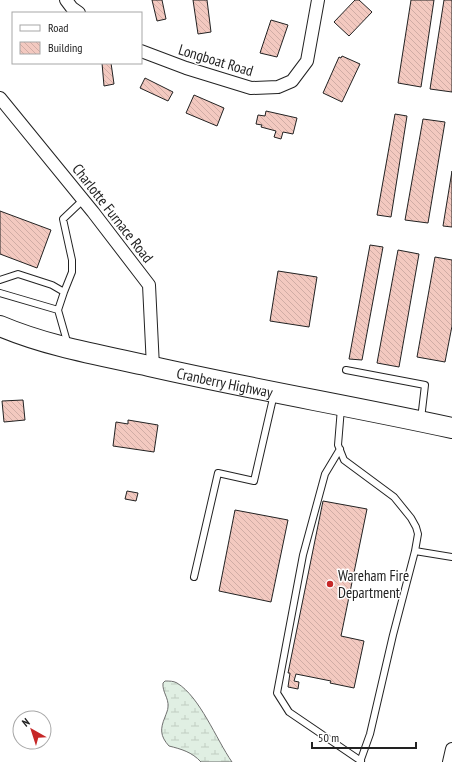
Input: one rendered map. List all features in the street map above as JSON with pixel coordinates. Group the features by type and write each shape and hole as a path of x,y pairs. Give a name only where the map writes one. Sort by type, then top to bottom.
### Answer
{"main road":[{"name":"Cranberry Highway","path":"0,326 19,334 153,367 452,428"}],"street":[{"path":"66,0 72,8 78,12"},
{"name":"Longboat Road","path":"142,51 186,68 251,88 278,87 292,80 308,61 318,0"},
{"name":"Charlotte Furnace Road","path":"0,98 83,200 149,285 153,367"},
{"path":"449,762 452,749"}],"lane":[{"path":"69,347 58,310 72,272 72,260 63,219 83,200"},
{"path":"0,280 18,274 52,285 64,292"},
{"path":"0,293 58,310"},
{"path":"346,370 424,385 420,421"},
{"path":"194,577 218,473 254,481 274,392"},
{"path":"340,449 325,474 304,556 277,693 289,712 361,761 370,734 392,635 415,551 418,534 411,518 394,497 344,460 340,449 338,445 341,406"},
{"path":"415,551 452,557"}],"green space":[{"path":"165,681 173,681 177,683 193,698 232,762 201,762 190,753 169,746 162,736 162,725 168,707 168,701 163,686"}],"building":[{"path":"152,0 162,0 166,19 157,21"},
{"path":"193,0 207,0 211,32 198,34"},
{"path":"355,0 359,0 372,12 349,36 334,22"},
{"path":"411,0 434,0 421,87 398,83"},
{"path":"444,0 452,0 452,92 430,89"},
{"path":"271,20 288,25 277,57 260,53"},
{"path":"342,56 360,64 342,102 323,93 339,57 341,58"},
{"path":"102,64 111,64 114,84 104,86"},
{"path":"145,78 173,92 168,101 140,88"},
{"path":"194,95 224,108 217,126 186,113"},
{"path":"266,111 297,118 293,134 283,132 281,139 274,137 276,131 256,124 258,115 265,116"},
{"path":"395,114 407,116 391,217 377,215"},
{"path":"423,119 445,122 428,223 405,220"},
{"path":"452,171 452,227 443,226"},
{"path":"0,211 51,230 37,268 0,254"},
{"path":"370,245 383,247 362,360 349,359"},
{"path":"398,250 419,254 399,367 377,363"},
{"path":"435,257 452,260 452,326 445,362 417,357"},
{"path":"278,271 317,277 309,327 270,321"},
{"path":"23,400 25,420 4,422 2,401"},
{"path":"128,420 158,425 154,452 113,446 116,422 128,424"},
{"path":"127,491 138,493 136,501 125,499"},
{"path":"323,501 367,509 341,636 364,641 354,688 330,683 331,681 296,674 294,681 299,682 298,689 288,687 290,673 288,673"},
{"path":"235,510 288,520 271,602 219,591"}],"place":[{"name":"Wareham Fire Department","path":"330,584"}]}
